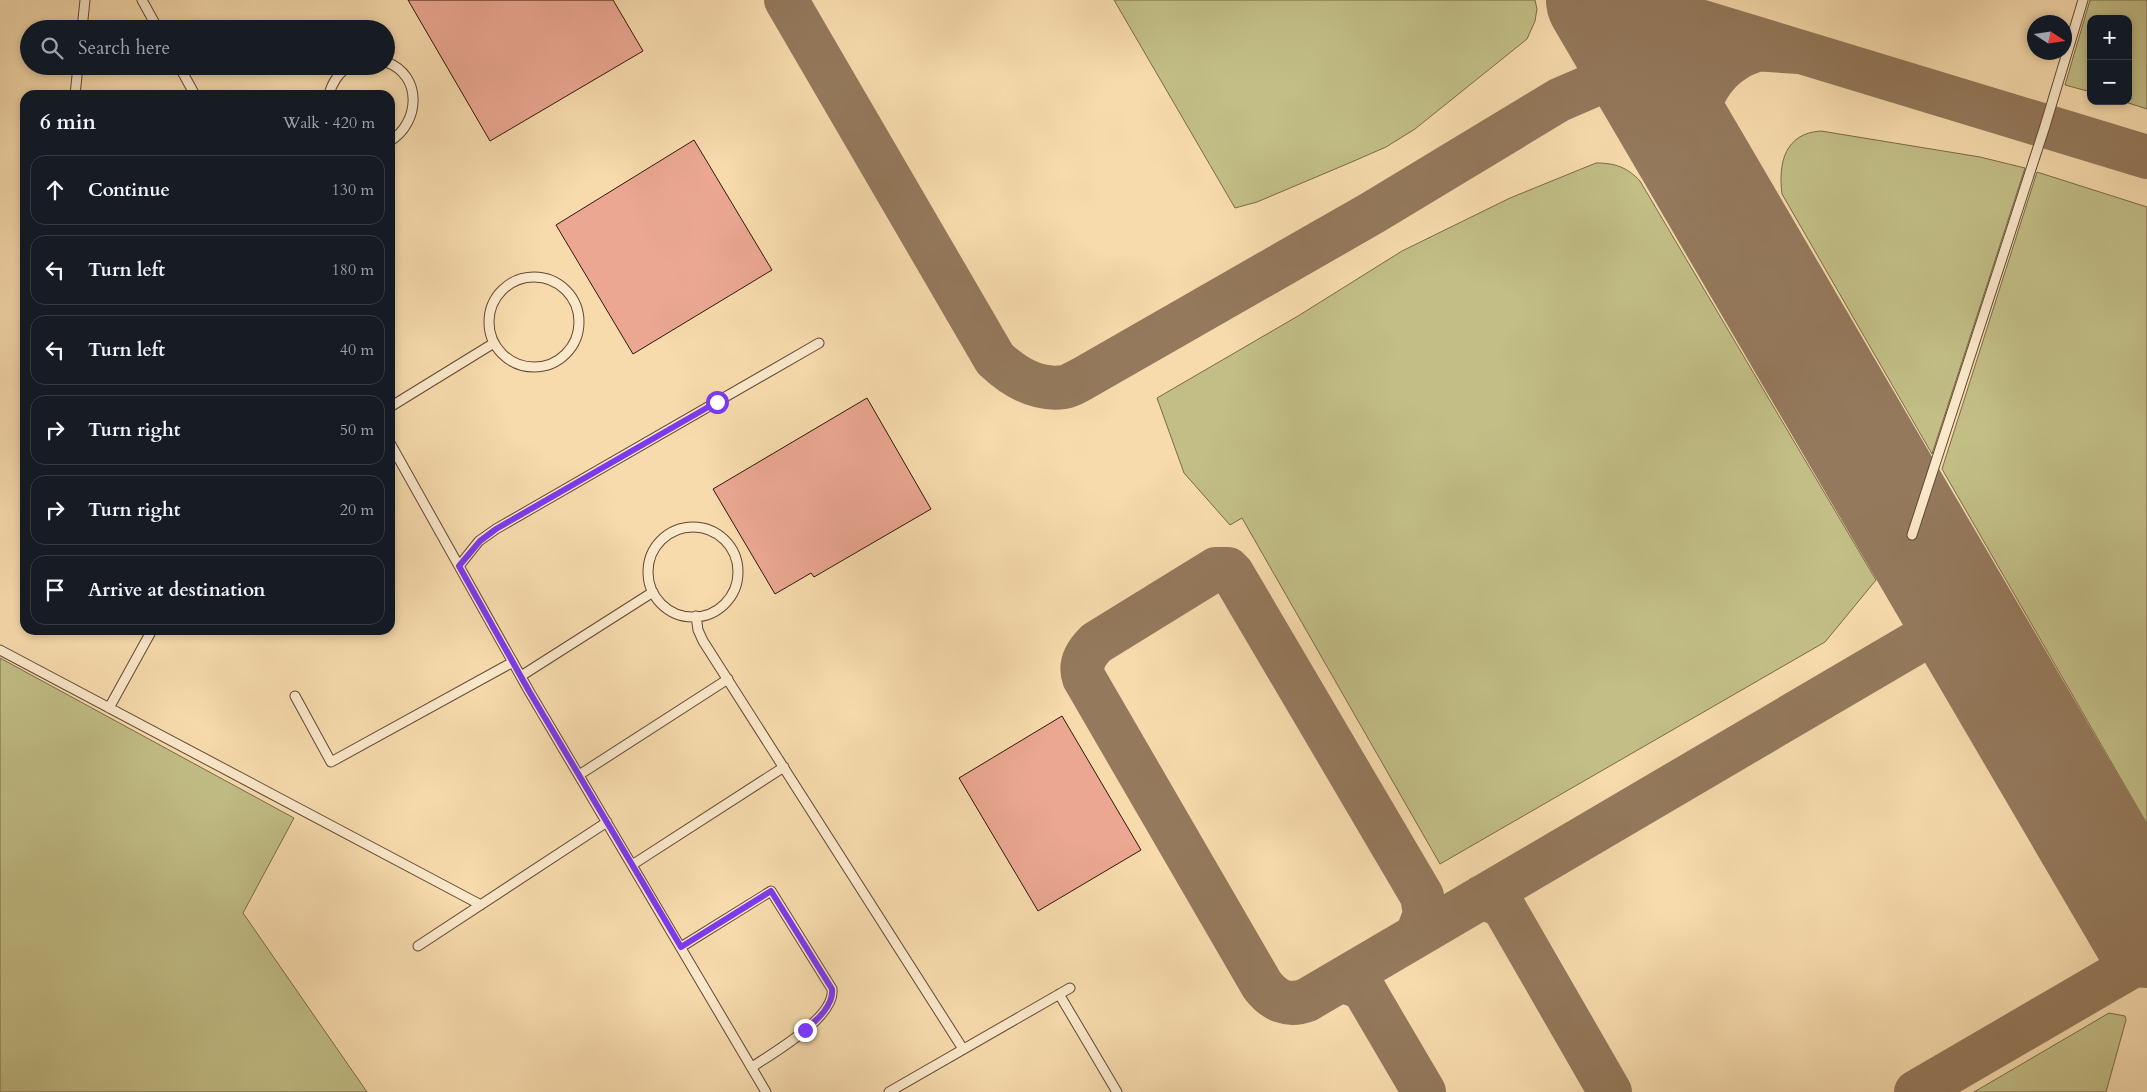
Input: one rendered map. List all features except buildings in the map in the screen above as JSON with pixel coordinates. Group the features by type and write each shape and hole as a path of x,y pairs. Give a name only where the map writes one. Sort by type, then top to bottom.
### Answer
{"lane":[{"path":"83,20 85,0"},
{"path":"142,0 153,20"},
{"path":"1912,535 2045,126 2083,0"},
{"path":"395,68 401,72 409,83 413,97 413,111 408,125 395,138"},
{"path":"76,90 77,75"},
{"path":"184,75 192,90"},
{"path":"330,90 337,75"},
{"path":"529,278 544,278 557,283 568,292 576,305 579,320 578,335 571,349 560,360 546,366 531,368 516,364 504,356 494,343 490,329 490,315 495,301 503,290 515,282 529,278"},
{"path":"395,404 494,343"},
{"path":"459,566 480,541 496,529 819,343"},
{"path":"395,452 521,676 766,1092"},
{"path":"688,527 702,527 715,532 727,542 734,554 738,569 736,584 730,598 719,609 705,615 690,617 675,613 662,605 653,592 648,579 649,564 653,550 662,539 674,531 688,527"},
{"path":"521,676 653,592"},
{"path":"696,616 698,630 704,641 963,1049"},
{"path":"108,708 149,635"},
{"path":"0,650 481,905"},
{"path":"295,696 331,762 513,662"},
{"path":"579,774 728,679"},
{"path":"632,865 784,767"},
{"path":"418,946 607,822"},
{"path":"681,947 771,891 832,989 833,996 830,1004 813,1023 752,1068"},
{"path":"888,1092 1070,988"},
{"path":"1059,994 1117,1092"}],"shaded area":[{"path":"1114,0 1535,0 1537,9 1535,21 1527,39 1415,129 1386,147 1257,202 1235,208"},
{"path":"2090,0 2147,0 2147,109 2132,104 2132,15 2087,15 2087,91 2065,85"},
{"path":"1821,131 1980,157 2025,168 1932,454 1782,194 1781,171 1786,152 1799,137"},
{"path":"1596,163 1620,167 1630,172 1640,181 1876,580 1825,642 1440,864 1242,518 1230,525 1184,473 1157,398 1298,316 1402,251 1510,198"},
{"path":"2037,172 2147,207 2147,824 1942,469"},
{"path":"0,658 294,818 243,913 367,1092 0,1092"},
{"path":"2109,1013 2125,1016 2126,1020 2106,1092 1974,1092"}],"taxiway":[{"path":"786,0 995,359 1026,381 1054,388 1071,385 1082,379 1372,213 1559,100 1603,81 1641,68 1671,58 1705,51 1735,48 1799,52"},
{"path":"1630,0 2147,157"},
{"path":"1689,151 1701,102 1717,75 1743,55 1760,49"},
{"path":"1417,935 1425,914 1422,896 1228,569 1216,569 1092,647 1083,663 1084,678 1262,985 1277,999 1294,1003 1307,1000 1946,625 1950,620 1953,604"},
{"path":"1482,897 1503,906 1610,1092"},
{"path":"1916,1092 2141,961 2147,946"},
{"path":"1341,980 1363,988 1424,1092"}],"runway":[{"path":"1601,0 2147,933"}],"route":[{"path":"717,402 496,529 480,541 459,566 529,691 681,947 771,891 832,989 833,996 830,1004 805,1030"}]}
